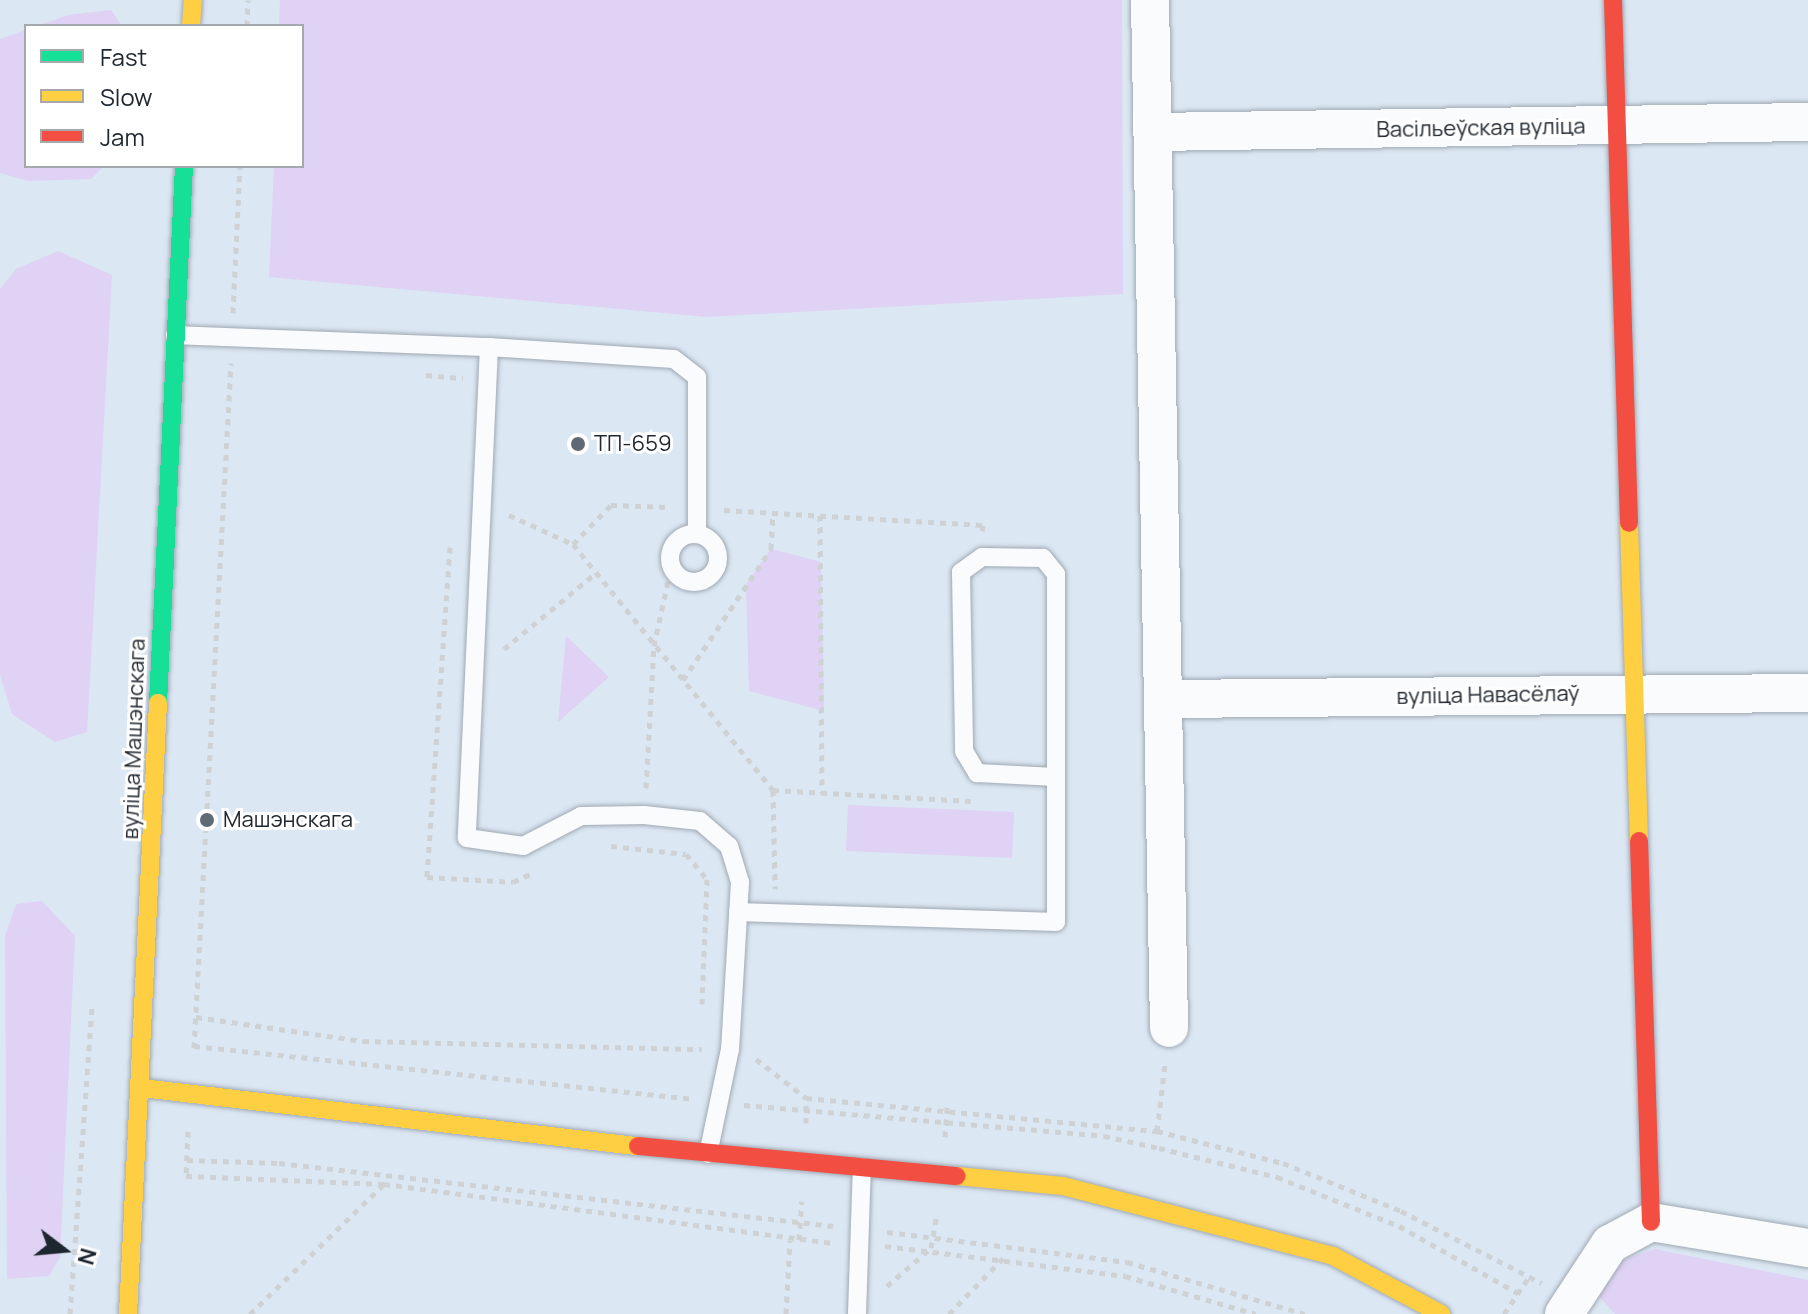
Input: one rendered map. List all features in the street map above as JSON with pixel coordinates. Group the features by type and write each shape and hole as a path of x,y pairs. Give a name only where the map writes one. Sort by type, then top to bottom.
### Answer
{"street":[{"path":"191,24 193,0"},
{"path":"1150,0 1169,699 1169,1028"},
{"path":"1613,0 1620,126 1651,1222"},
{"name":"Васільеўская вуліца","path":"1154,132 1808,122"},
{"name":"вуліца Машэнскага","path":"128,1314 142,1088 184,168"},
{"name":"вуліца Навасёлаў","path":"1169,699 1808,693"},
{"path":"142,1088 708,1154 862,1164 1078,1190 1333,1256 1441,1314"},
{"path":"1568,1307 1610,1244 1651,1222 1808,1248"}],"lane":[{"path":"175,335 489,347 674,359 697,377 700,390 697,533"},
{"path":"489,347 467,838 523,846 581,816 644,815 700,821 729,846 740,882 730,1049 708,1154"},
{"path":"697,533 718,549 716,571 697,583 671,567 674,545 697,533"},
{"path":"738,912 1056,922 1056,777 1056,574 1043,558 982,557 961,572 964,751 977,773 1056,777"},
{"path":"857,1314 862,1164"}],"path":[{"path":"247,24 248,0"},
{"path":"193,1057 240,168"},
{"path":"481,503 573,544 773,790 981,801"},
{"path":"573,544 611,505 983,525 982,557"},
{"path":"683,680 771,549 773,514"},
{"path":"820,515 822,793"},
{"path":"643,849 654,646 671,567"},
{"path":"474,673 596,573"},
{"path":"70,1314 92,1005"},
{"path":"196,1017 363,1041 700,1049"},
{"path":"1157,1131 1169,1028"},
{"path":"730,1049 742,1048 806,1098"},
{"path":"947,1106 1157,1131 1297,1169 1401,1211 1529,1277 1568,1307"},
{"path":"189,1128 186,1176 384,1184 790,1240 859,1237 1127,1262 1305,1314"},
{"path":"187,1160 279,1163 1004,1257 1125,1276 1256,1314"},
{"path":"250,1314 384,1184"},
{"path":"786,1314 790,1240"},
{"path":"949,1314 1004,1257"},
{"path":"1504,1314 1529,1277"},
{"path":"1232,1307 1239,1314"}],"shaded area":[{"path":"280,0 1122,0 1123,294 707,317 269,277 274,168 304,168 304,24 279,24"},
{"path":"111,10 121,24 43,24 68,15"},
{"path":"24,31 24,168 102,168 91,179 28,181 0,173 0,39"},
{"path":"58,251 112,275 87,732 55,742 12,714 0,675 0,289 16,269"},
{"path":"771,549 821,562 824,711 749,691 746,584"},
{"path":"566,636 609,677 558,722"},
{"path":"848,805 1014,812 1012,858 846,851"},
{"path":"42,901 75,936 60,1257 49,1276 7,1279 5,936 16,904"},
{"path":"1655,1249 1808,1280 1808,1314 1615,1314 1598,1295 1617,1262"}],"traffic: fast":[{"path":"158,703 184,168"}],"traffic: slow":[{"path":"191,24 193,0"},
{"path":"1629,523 1639,841"},
{"path":"128,1314 158,703"},
{"path":"142,1088 638,1146"},
{"path":"957,1176 1063,1186 1333,1256 1441,1314"}],"traffic: jam":[{"path":"1613,0 1629,523"},
{"path":"1639,841 1651,1222"},
{"path":"638,1146 957,1176"}],"place":[{"name":"ТП-659","path":"578,444"},
{"name":"Машэнскага","path":"207,820"}]}
